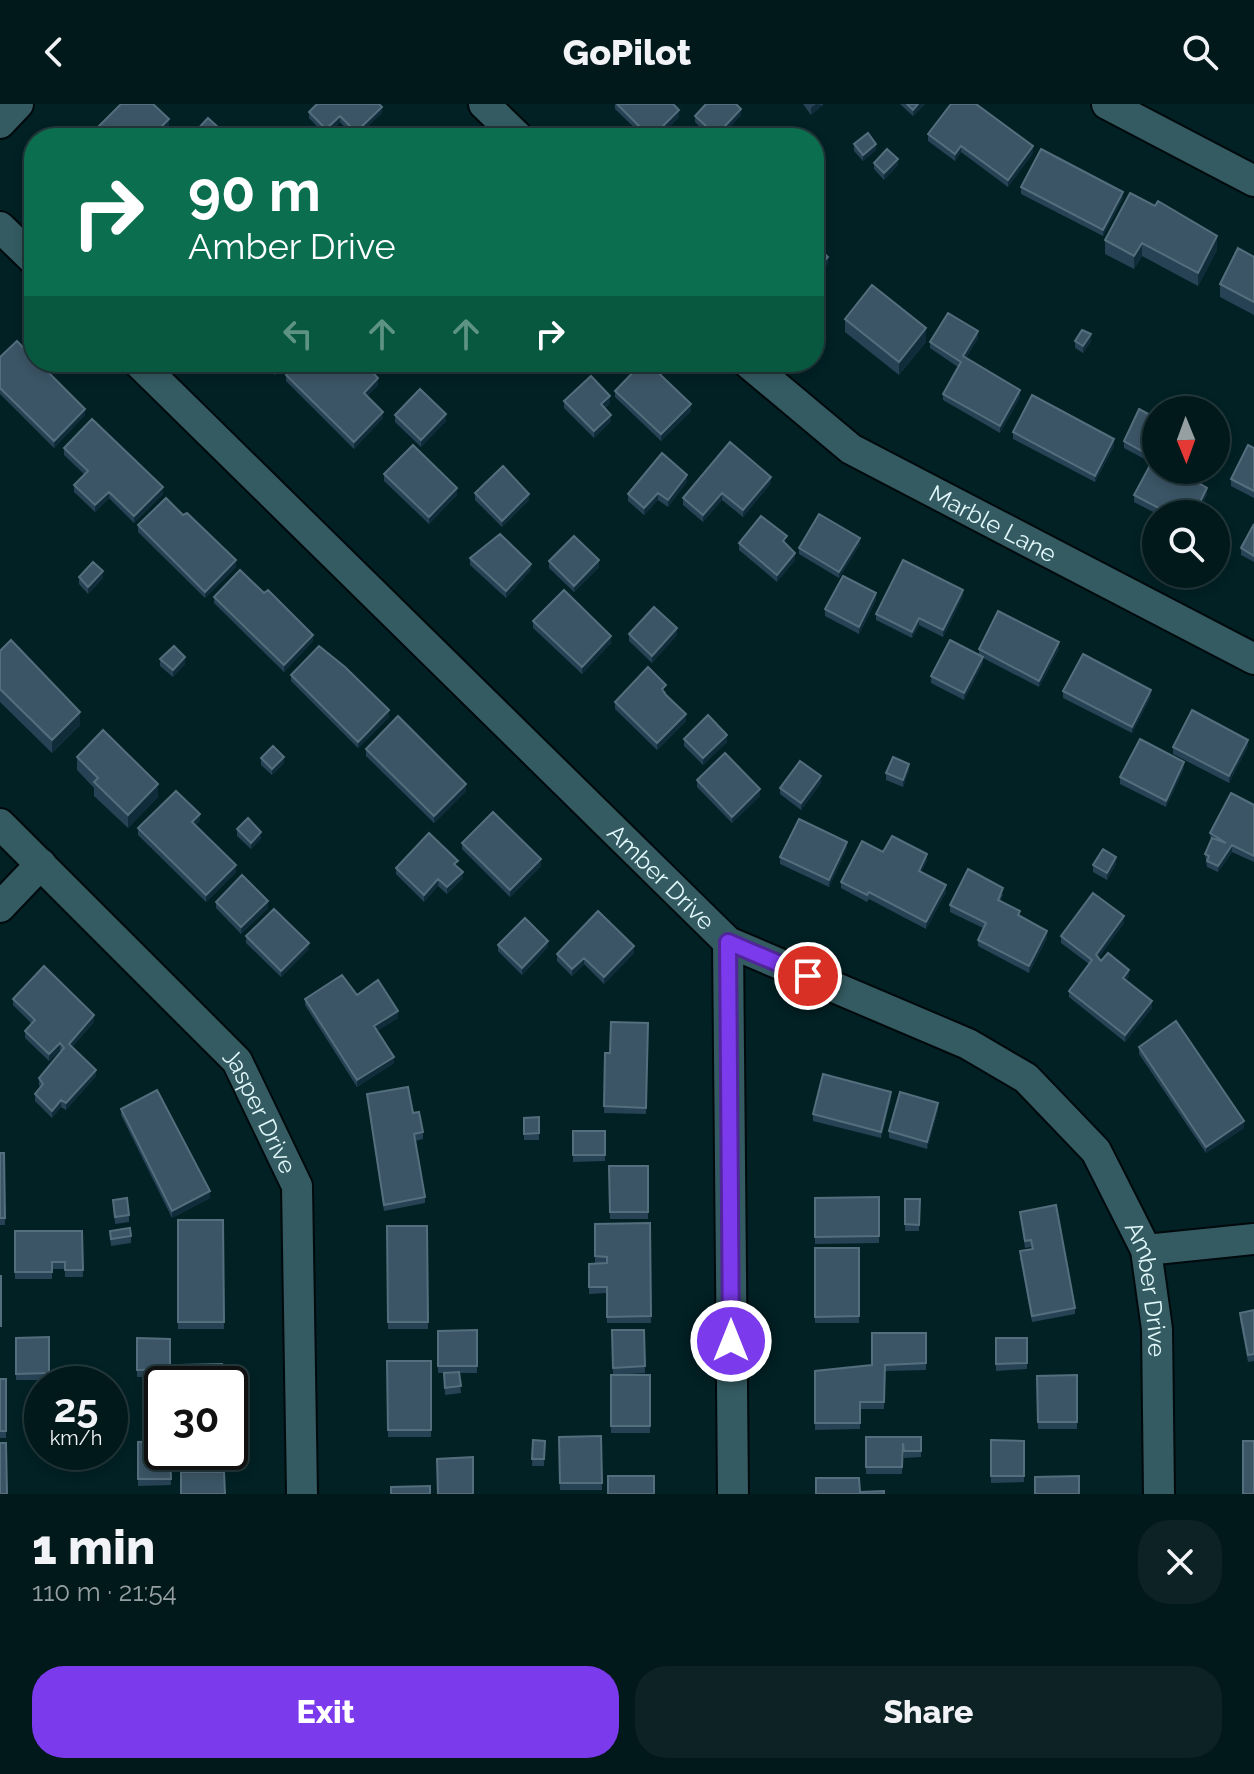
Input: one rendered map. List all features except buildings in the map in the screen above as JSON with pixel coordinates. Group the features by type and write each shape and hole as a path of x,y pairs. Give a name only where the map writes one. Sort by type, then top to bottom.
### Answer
{"street":[{"path":"0,123 18,104"},
{"path":"484,104 509,128"},
{"path":"1107,104 1254,181"},
{"path":"0,227 24,250"},
{"name":"Amber Drive","path":"148,372 728,942 968,1044 1026,1078 1096,1151 1146,1250 1157,1329 1159,1494"},
{"name":"Marble Lane","path":"759,372 851,449 1254,659"},
{"name":"Jasper Drive","path":"0,824 237,1061 297,1186 302,1494"},
{"path":"0,907 41,864"},
{"path":"728,942 733,1494"},
{"path":"1146,1250 1254,1239"}],"route":[{"path":"731,1341 728,942 808,976"}]}
